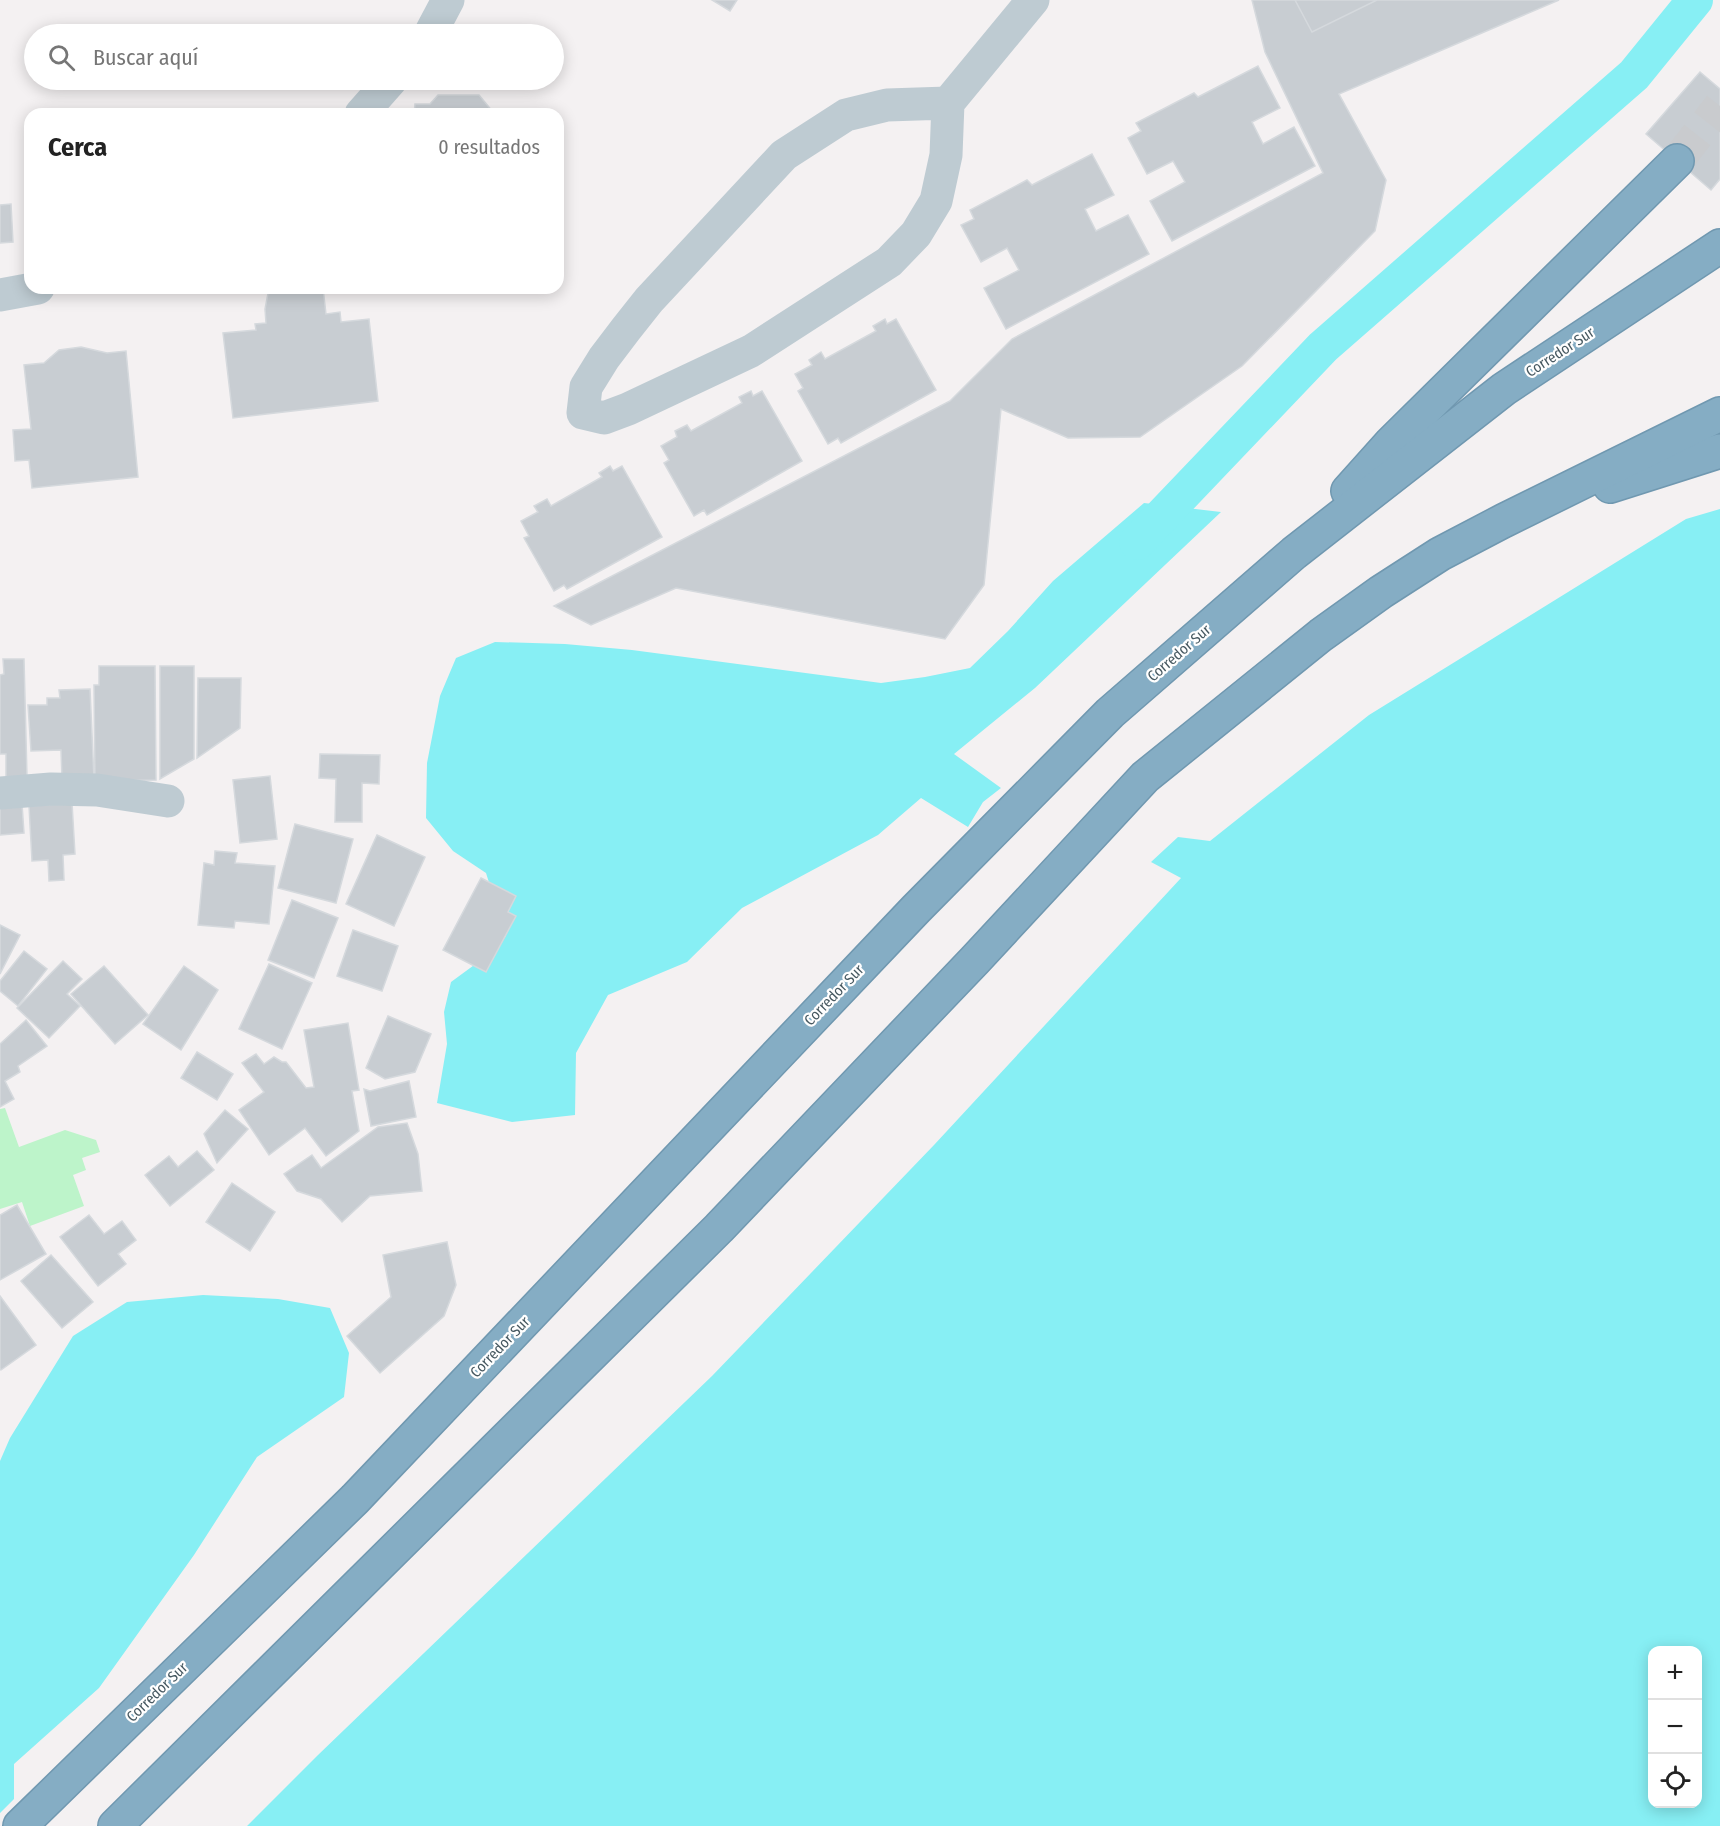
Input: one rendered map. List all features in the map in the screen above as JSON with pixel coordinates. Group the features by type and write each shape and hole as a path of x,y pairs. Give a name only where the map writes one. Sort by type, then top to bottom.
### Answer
{"highway":[{"path":"1294,553 1391,443 1677,161"},
{"name":"Corredor Sur","path":"20,1826 355,1499 916,909 1110,713 1294,553 1504,389 1720,246"},
{"path":"116,1826 719,1228 975,960 1145,777 1321,635 1440,554 1720,414"},
{"path":"1503,521 1720,451"}],"street":[{"path":"435,24 448,0"},
{"path":"948,103 887,105 846,115 784,155 638,314 604,358 586,387 583,413 604,418 751,351 888,262 916,234 936,201 946,154 948,103 1033,0"},
{"path":"366,108 382,90"},
{"path":"0,295 24,291"},
{"path":"0,793 51,789 97,790 168,801"}],"green space":[{"path":"5,1108 19,1147 65,1130 96,1140 100,1152 82,1158 86,1170 73,1175 84,1206 30,1226 22,1202 0,1209 0,1109"}],"water":[{"path":"1144,503 1221,512 1035,688 954,754 1001,788 983,802 968,827 921,798 878,835 742,908 687,962 608,995 576,1053 575,1115 512,1122 437,1103 447,1044 444,1012 451,982 481,960 506,936 486,873 453,851 426,818 427,763 440,696 456,658 495,642 565,644 632,650 881,683 970,668 1008,631 1053,581"},
{"path":"1720,509 1720,1826 247,1826 712,1376 934,1145 1181,878 1151,862 1178,837 1210,841 1369,715 1686,519"},
{"path":"203,1295 278,1299 330,1308 349,1353 344,1397 257,1457 194,1555 99,1688 14,1764 14,1799 0,1813 0,1461 10,1438 73,1336 127,1302"}],"building":[{"path":"712,0 737,0 730,11"},
{"path":"1252,0 1559,0 1339,94 1386,180 1375,231 1242,366 1140,437 1068,438 1001,409 984,585 945,639 676,588 591,625 554,606 950,401 1012,339 1323,173 1265,52"},
{"path":"1295,0 1377,0 1312,32"},
{"path":"1258,66 1280,108 1252,122 1263,144 1294,127 1315,166 1172,241 1150,201 1185,182 1173,161 1147,174 1128,138 1141,131 1136,123 1194,93 1198,97"},
{"path":"1700,72 1720,89 1720,179 1711,190 1646,134"},
{"path":"438,95 479,95 490,108 415,108 415,104 430,104"},
{"path":"1092,154 1114,195 1085,209 1096,231 1128,215 1149,254 1006,329 984,288 1019,270 1007,248 981,262 961,225 974,219 970,210 1027,180 1032,185"},
{"path":"11,204 13,242 0,243 0,205"},
{"path":"268,294 324,294 326,314 340,312 341,322 369,319 378,401 233,418 223,333 256,330 255,324 266,323 265,309"},
{"path":"885,319 887,324 896,319 936,390 841,443 838,438 828,444 798,391 803,388 795,374 812,365 809,360 821,352 825,359 876,331 873,326"},
{"path":"81,347 107,353 126,351 138,477 32,488 29,460 15,461 13,430 31,429 24,365 44,363 59,350"},
{"path":"751,391 753,396 762,391 802,461 707,515 704,510 694,516 664,463 669,460 661,446 677,437 675,431 687,425 691,431 742,403 739,397"},
{"path":"610,466 613,471 622,466 662,537 567,589 564,585 554,591 524,538 529,536 521,521 538,512 534,506 547,499 551,506 602,477 599,473"},
{"path":"3,659 24,659 27,777 6,778 6,754 0,754 0,675 4,674"},
{"path":"99,666 155,666 156,780 95,781 94,685 99,685"},
{"path":"160,666 194,666 194,759 160,779"},
{"path":"198,678 241,678 240,728 197,758"},
{"path":"90,689 94,779 62,780 61,750 31,751 28,705 47,705 47,698 60,698 59,690"},
{"path":"320,754 380,755 379,784 362,783 362,822 335,822 336,779 319,778"},
{"path":"270,776 277,839 240,843 233,780"},
{"path":"72,803 75,854 63,855 64,880 49,881 48,860 32,861 29,806"},
{"path":"22,804 24,833 0,835 0,805"},
{"path":"295,824 353,839 336,903 278,888"},
{"path":"377,835 425,857 394,926 346,904"},
{"path":"215,851 237,853 235,863 275,866 269,924 235,921 234,928 198,925 204,863 214,865"},
{"path":"481,878 516,896 508,912 516,916 486,972 443,950"},
{"path":"292,900 338,918 314,978 268,960"},
{"path":"0,925 20,935 0,974"},
{"path":"353,930 398,946 382,991 337,976"},
{"path":"24,951 47,969 18,1006 0,991 0,981"},
{"path":"63,961 82,979 67,994 80,1006 49,1038 17,1008"},
{"path":"269,964 312,983 282,1049 239,1029"},
{"path":"104,966 148,1015 115,1044 71,994"},
{"path":"184,966 218,990 181,1050 143,1024"},
{"path":"388,1016 431,1034 415,1072 385,1079 366,1068"},
{"path":"26,1020 47,1046 18,1066 20,1072 5,1081 14,1099 0,1107 0,1044"},
{"path":"348,1023 359,1090 352,1091 359,1131 326,1156 305,1128 269,1155 239,1110 264,1092 242,1063 256,1054 264,1064 274,1057 286,1062 306,1088 314,1087 304,1030"},
{"path":"197,1052 233,1074 217,1100 181,1078"},
{"path":"409,1081 416,1117 371,1126 364,1089 370,1091"},
{"path":"225,1110 248,1129 217,1163 204,1134"},
{"path":"407,1123 418,1154 422,1191 370,1196 342,1222 321,1199 297,1191 284,1174 312,1155 321,1168 378,1127"},
{"path":"197,1151 214,1170 170,1206 145,1175 169,1156 178,1167"},
{"path":"232,1183 275,1212 250,1251 206,1222"},
{"path":"17,1205 46,1254 0,1280 0,1215"},
{"path":"89,1215 104,1234 122,1221 136,1240 118,1254 126,1264 98,1286 60,1237"},
{"path":"447,1242 456,1285 444,1316 380,1373 347,1336 391,1297 383,1255"},
{"path":"51,1255 93,1302 62,1328 21,1281"},
{"path":"0,1296 36,1345 1,1370 0,1368"}],"waterway":[{"path":"1137,542 1323,347 1634,75 1695,0"}],"tunnel":[{"path":"1677,161 1720,106"}]}
